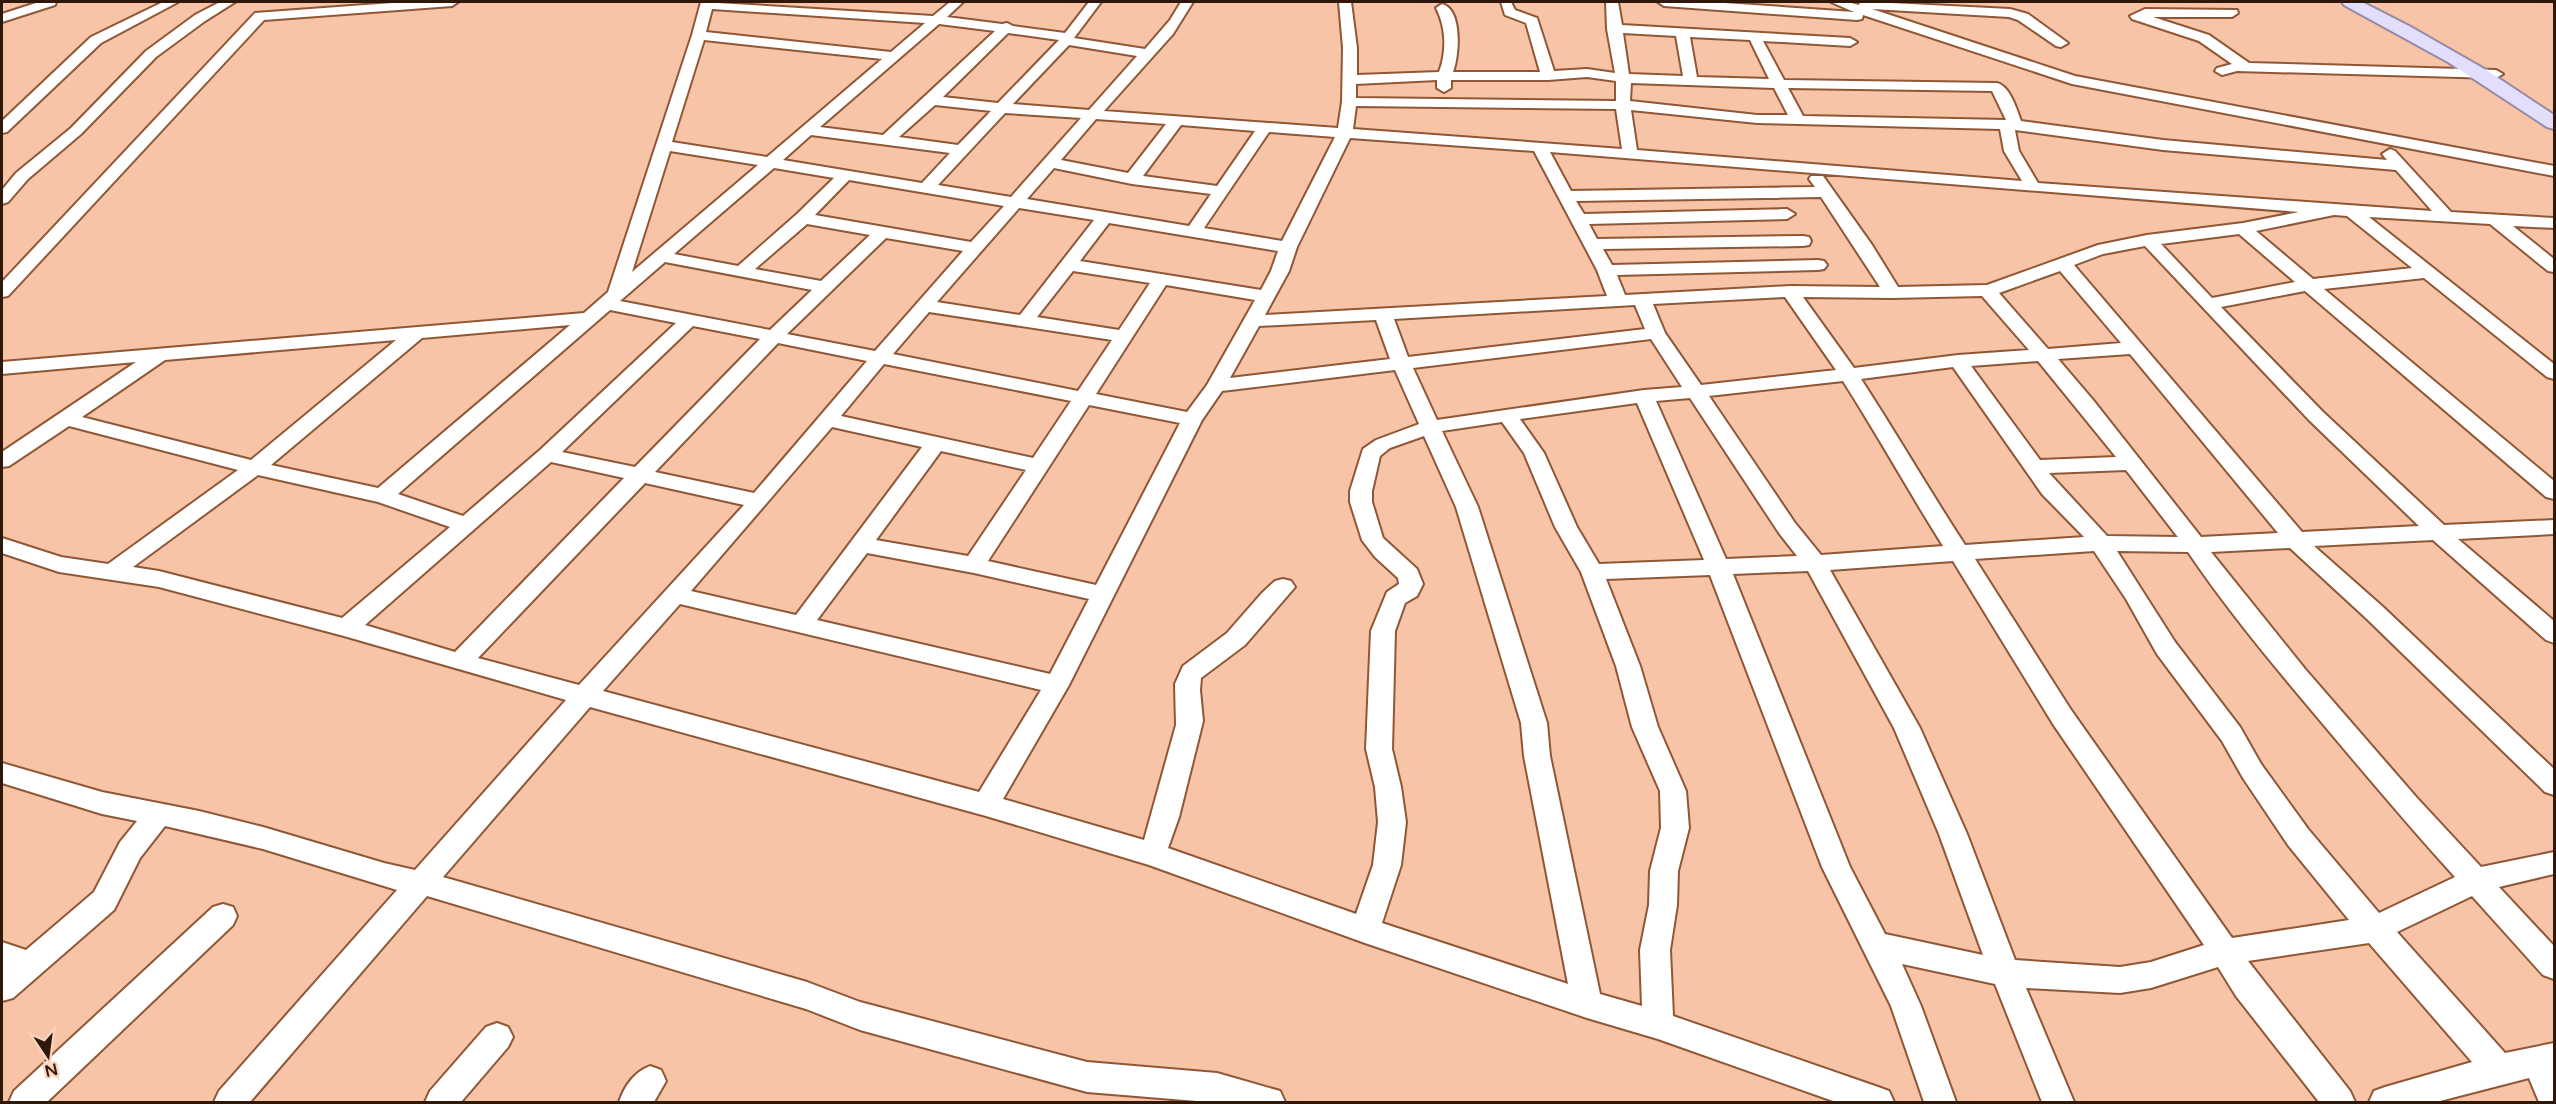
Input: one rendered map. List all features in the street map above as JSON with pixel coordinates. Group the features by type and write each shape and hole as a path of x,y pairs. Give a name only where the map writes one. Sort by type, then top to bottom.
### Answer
{"main road":[{"path":"2350,2 2490,74 2554,123"},
{"path":"2362,2 2427,34 2554,113"}],"street":[{"path":"2,18 47,3 59,2"},
{"path":"2,129 96,40 172,2"},
{"path":"2,199 22,176 76,131 151,54 200,18 230,2"},
{"path":"2,292 269,8 452,2"},
{"path":"382,496 768,162 957,2"},
{"path":"926,188 1067,38 1095,2"},
{"path":"230,1102 585,695 759,501 879,358 1093,113 1147,53 1164,38 1187,2"},
{"path":"987,806 1057,685 1192,419 1216,386 1267,296 1280,271 1288,247 1345,132 1349,102 1350,48 1345,2"},
{"path":"1612,2 1614,29 1623,78 1623,105 1630,154"},
{"path":"1664,2 1799,13 1879,16"},
{"path":"610,298 663,145 699,35 707,3 1007,27 1067,38 1088,45 1147,53"},
{"path":"1506,3 1510,12 1528,19 1535,26 1548,76"},
{"path":"1841,3 2052,73 2096,85 2554,171"},
{"path":"1841,3 2010,13 2023,17 2061,43"},
{"path":"1442,8 1450,22 1453,40 1448,56 1449,63 1443,76 1446,103"},
{"path":"2232,13 2136,15 2140,19 2204,38 2247,68"},
{"path":"887,140 1007,27"},
{"path":"1614,29 1850,42"},
{"path":"1682,33 1691,81"},
{"path":"699,35 894,56"},
{"path":"1754,36 1781,84 1797,119"},
{"path":"2222,71 2230,68 2247,68 2490,74"},
{"path":"1350,80 1443,76 1548,76 1587,73 1623,78 1691,81 1946,85 2007,81 2052,73"},
{"path":"2007,81 2011,125 2007,139 2011,153 2033,187"},
{"path":"932,100 1003,108 1178,119 2033,187 2554,223"},
{"path":"1349,102 1623,105 1757,119 2011,125 2163,145 2399,166"},
{"path":"1132,179 1178,119"},
{"path":"1194,231 1266,126"},
{"path":"806,130 962,150"},
{"path":"2379,138 2399,166 2445,215"},
{"path":"663,145 1288,247"},
{"path":"1539,147 1606,270 1656,333 1787,528 1815,563 1907,728 1953,834 2005,973 2046,1068 2058,1102"},
{"path":"1050,163 1132,179 1221,191"},
{"path":"1811,170 1863,245 1892,293"},
{"path":"742,272 803,218 845,175"},
{"path":"1567,196 1826,192"},
{"path":"1774,193 1834,292"},
{"path":"1251,321 1790,291 1892,293 1987,290 2005,286 2063,264 2070,259 2108,248 2342,210 2427,272 2554,374"},
{"path":"1578,219 1787,214"},
{"path":"1025,321 1105,217"},
{"path":"803,218 975,248"},
{"path":"2493,218 2554,267"},
{"path":"2242,228 2554,492"},
{"path":"460,662 773,337 882,232"},
{"path":"1591,244 1803,241"},
{"path":"2151,242 2316,416 2438,532 2554,634"},
{"path":"659,256 824,287"},
{"path":"2063,264 2295,539 2376,613 2554,785"},
{"path":"1070,265 1267,296"},
{"path":"1606,270 1818,265"},
{"path":"2208,304 2310,285 2427,272"},
{"path":"974,565 1161,279"},
{"path":"1987,290 2086,404 2214,573 2296,675 2407,806 2554,966"},
{"path":"1790,291 1848,374 1958,554 2002,619 2062,717 2247,986 2339,1102"},
{"path":"610,298 690,320 1192,419"},
{"path":"925,306 1123,336"},
{"path":"1383,315 1401,363 1467,507 1534,723 1537,756 1587,1004"},
{"path":"2,368 587,318"},
{"path":"346,628 547,455 690,320"},
{"path":"1216,386 1656,333"},
{"path":"113,571 254,468 415,334"},
{"path":"1365,930 1387,866 1392,822 1388,787 1378,749 1383,631 1395,598 1409,590 1411,584 1409,575 1373,540 1361,502 1361,491 1369,466 1370,454 1376,448 1431,427 1644,396 1958,361 2135,348"},
{"path":"2,461 159,355"},
{"path":"1958,361 2050,489 2099,543 2135,595 2166,648 2231,734 2277,808 2321,866 2499,1069"},
{"path":"1644,396 1659,425 1664,443 1719,568 1772,698 1836,867 1906,1006 1940,1102"},
{"path":"1507,415 1534,453 1566,527 1592,572 1628,666 1645,727 1673,791 1675,828 1664,871 1663,905 1655,950 1658,1025"},
{"path":"66,419 254,468 382,496 467,525"},
{"path":"829,420 1038,466"},
{"path":"802,624 936,443"},
{"path":"547,455 759,501"},
{"path":"2034,467 2130,463"},
{"path":"1592,572 1815,563 2099,543 2195,545 2554,527"},
{"path":"2,544 59,564 113,571 198,588 987,806 1152,854 1365,930 1587,1004 1658,1025 1878,1102"},
{"path":"860,544 974,565 1103,594"},
{"path":"1152,854 1165,824 1190,723 1191,704 1186,689 1187,679 1191,672 1234,641 1261,612 1269,597 1283,587"},
{"path":"674,596 1057,685"},
{"path":"2,773 102,803 263,838 807,996 860,1016 1087,1077 1217,1088 1269,1102"},
{"path":"2,988 104,902 117,882 127,856 159,814"},
{"path":"1876,945 2005,973 2120,980 2151,975 2225,952 2375,929 2477,880 2554,863"},
{"path":"25,1102 223,916"},
{"path":"2,955 29,964"},
{"path":"441,1102 497,1037"},
{"path":"2385,1102 2499,1069 2546,1060 2554,1099"}]}
